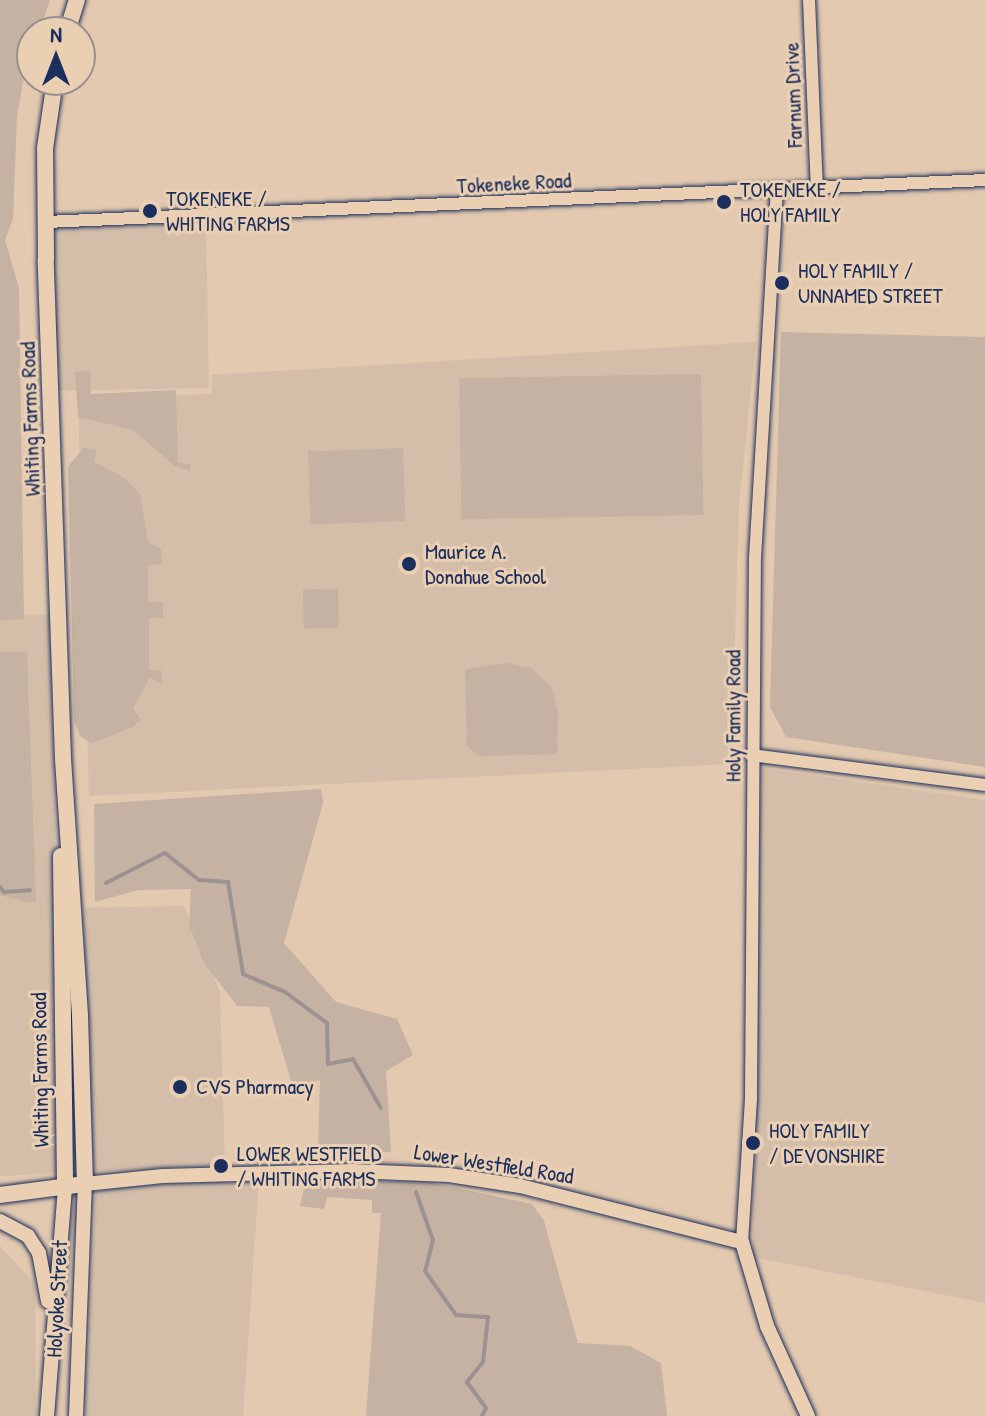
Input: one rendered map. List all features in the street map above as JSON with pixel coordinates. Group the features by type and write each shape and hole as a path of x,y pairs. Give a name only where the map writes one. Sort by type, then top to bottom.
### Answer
{"main road":[{"name":"Whiting Farms Road","path":"52,96 46,133 46,222 63,758 65,1189"},
{"name":"Whiting Farms Road","path":"63,758 80,1015 85,1184"},
{"name":"Lower Westfield Road","path":"0,1195 85,1184"}],"street":[{"name":"Farnum Drive","path":"809,0 817,189"},
{"name":"Tokeneke Road","path":"46,222 985,180"},
{"name":"Holy Family Road","path":"742,1242 753,1021 751,755 759,481 777,191"},
{"path":"751,755 985,785"},
{"name":"Lower Westfield Road","path":"85,1184 231,1173 449,1175 564,1196 742,1242"},
{"name":"Holyoke Street","path":"76,1416 85,1184"},
{"name":"Holyoke Street","path":"47,1416 51,1333 65,1189"},
{"path":"0,1221 28,1236 39,1253 51,1333"},
{"path":"742,1242 767,1326 808,1416"}],"shaded area":[{"path":"0,0 50,0 44,16 16,16 16,96 21,96 13,219 5,240 19,288 24,619 0,620"},
{"path":"206,221 209,388 55,391 52,224"},
{"path":"781,332 985,337 985,767 786,737 770,707"},
{"name":"Maurice A. Donahue School","path":"756,342 739,505 731,764 89,796 78,398 211,394 212,375"},
{"path":"90,371 91,394 176,390 178,463 190,464 190,471 175,466 133,430 78,417 75,372"},
{"path":"701,374 703,515 461,519 459,378"},
{"path":"83,448 97,450 94,462 123,477 140,494 148,542 161,549 162,564 148,565 148,602 163,602 163,618 149,618 149,670 161,670 161,684 150,677 133,709 141,719 133,727 92,743 80,736 74,720 68,467"},
{"path":"403,448 406,521 311,524 308,451"},
{"path":"338,589 339,628 304,629 303,590"},
{"path":"0,615 51,615 57,908 184,906 207,956 220,993 225,1165 0,1176"},
{"path":"0,652 27,652 36,901 29,903 0,895"},
{"path":"507,663 531,668 551,687 558,712 557,754 479,756 467,746 465,669"},
{"path":"761,768 985,800 985,1303 753,1257"},
{"path":"321,789 323,803 284,943 336,1002 397,1019 413,1055 386,1071 391,1152 318,1153 320,1080 298,1086 291,1081 269,1007 237,1006 204,963 189,925 191,889 138,890 95,902 94,804"},
{"path":"259,1178 243,1416 85,1416 96,1192 164,1181"},
{"path":"328,1180 428,1182 532,1204 544,1221 578,1343 630,1346 661,1363 667,1416 366,1416 381,1213 372,1213 372,1200 327,1197 324,1209 300,1206 304,1188"},
{"path":"0,1246 35,1284 36,1416 0,1416"}],"waterway":[{"path":"106,883 165,853 199,880 228,882 243,974 285,992 327,1023 328,1064 353,1059 381,1108"},
{"path":"0,887 4,892 30,890"},
{"path":"416,1192 433,1240 425,1271 456,1315 488,1317 483,1362 467,1382 486,1408 482,1416"}],"place":[{"name":"TOKENEKE / HOLY FAMILY","path":"724,202"},
{"name":"TOKENEKE / WHITING FARMS","path":"150,211"},
{"name":"HOLY FAMILY / UNNAMED STREET","path":"782,283"},
{"name":"Maurice A. Donahue School","path":"409,564"},
{"name":"CVS Pharmacy","path":"180,1087"},
{"name":"HOLY FAMILY / DEVONSHIRE","path":"753,1143"},
{"name":"LOWER WESTFIELD / WHITING FARMS","path":"221,1166"}]}
